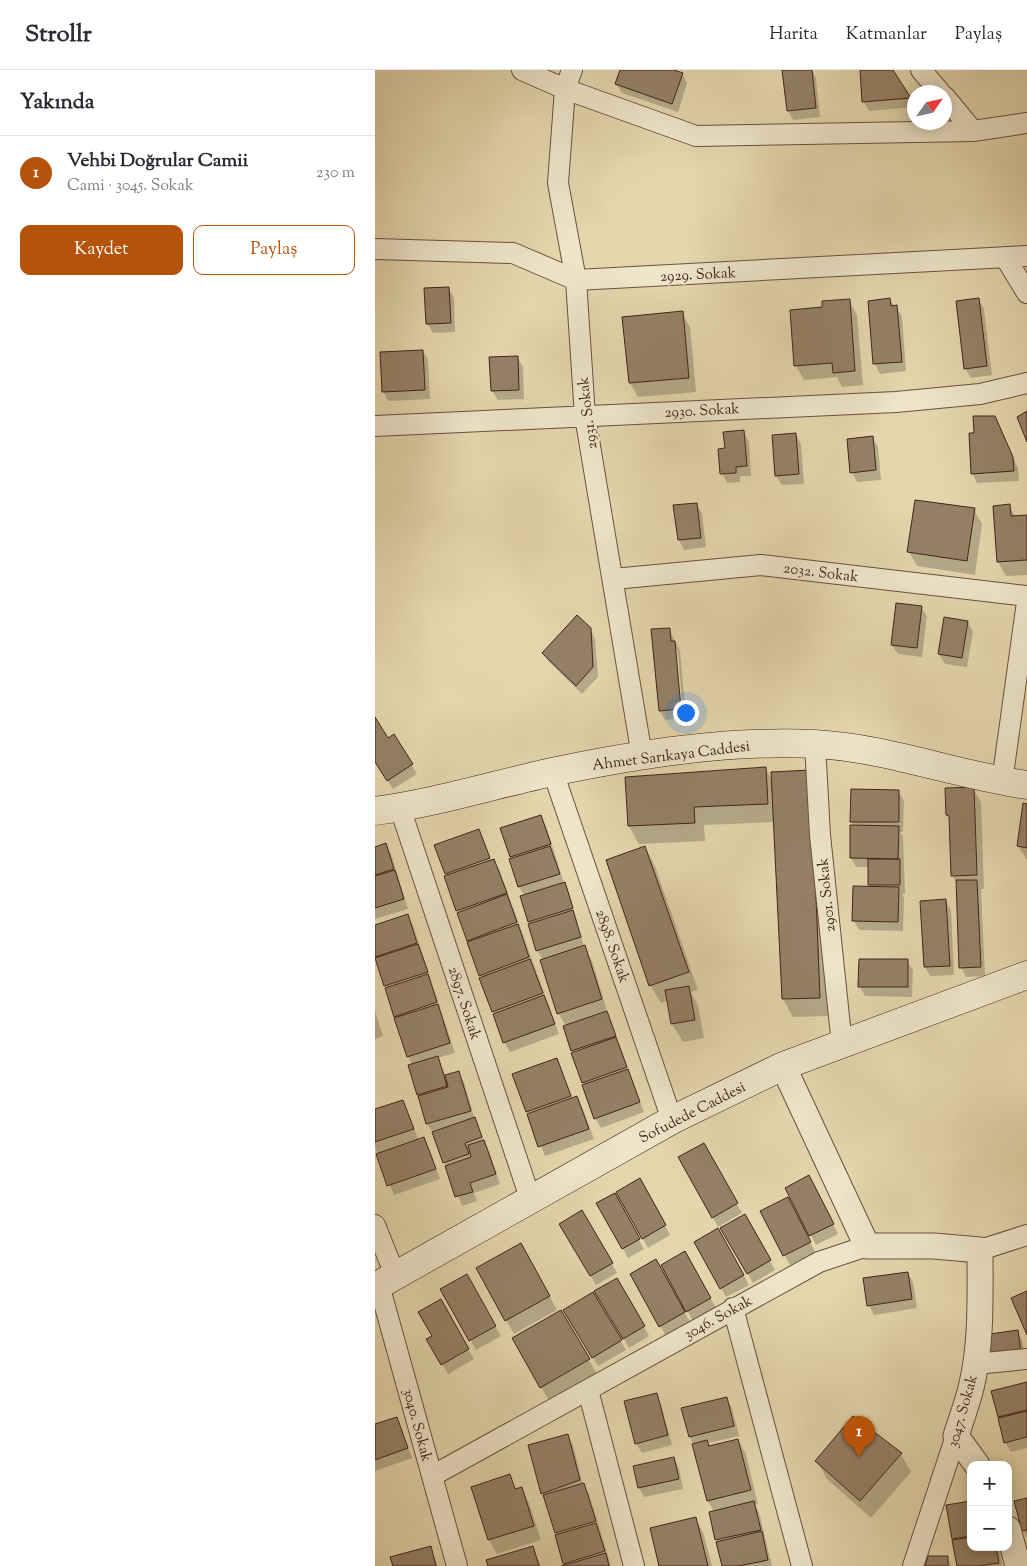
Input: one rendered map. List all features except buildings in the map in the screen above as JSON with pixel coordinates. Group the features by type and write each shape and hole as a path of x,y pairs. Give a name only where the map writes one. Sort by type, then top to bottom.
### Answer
{"main road":[{"name":"Ahmet Sarıkaya Caddesi","path":"387,810 553,772 642,756 755,744 815,744 877,752 1015,784"},
{"name":"Sofudede Caddesi","path":"383,1282 672,1120 783,1066 1027,975"}],"street":[{"path":"522,70 565,89 696,136 973,131 1027,123"},
{"name":"2931. Sokak","path":"572,70 565,89 558,184 576,280 585,416 614,579 642,756"},
{"path":"921,70 935,85"},
{"path":"952,106 973,131"},
{"name":"2929. Sokak","path":"375,249 513,253 576,280 1027,256"},
{"path":"1005,258 1027,293"},
{"name":"2930. Sokak","path":"375,426 896,402 980,394 1027,383"},
{"name":"2032. Sokak","path":"614,579 761,566 1027,596"},
{"path":"1015,784 1027,602"},
{"name":"2901. Sokak","path":"815,744 820,835 842,1045"},
{"name":"2898. Sokak","path":"553,772 672,1120"},
{"name":"2897. Sokak","path":"387,810 530,1198"},
{"path":"783,1066 867,1246"},
{"name":"3040. Sokak","path":"375,1225 383,1282 457,1566"},
{"name":"3046. Sokak","path":"432,1476 819,1262 867,1246 934,1246 980,1250 1027,1235"},
{"name":"3047. Sokak","path":"913,1566 971,1388 975,1364 980,1296 980,1250"},
{"path":"733,1308 802,1566"},
{"path":"975,1364 1027,1359"},
{"path":"588,1390 635,1566"},
{"path":"956,1436 974,1461"},
{"path":"1012,1545 1017,1566"}],"place":[{"name":"Vehbi Doğrular Camii","path":"859,1457"}]}
